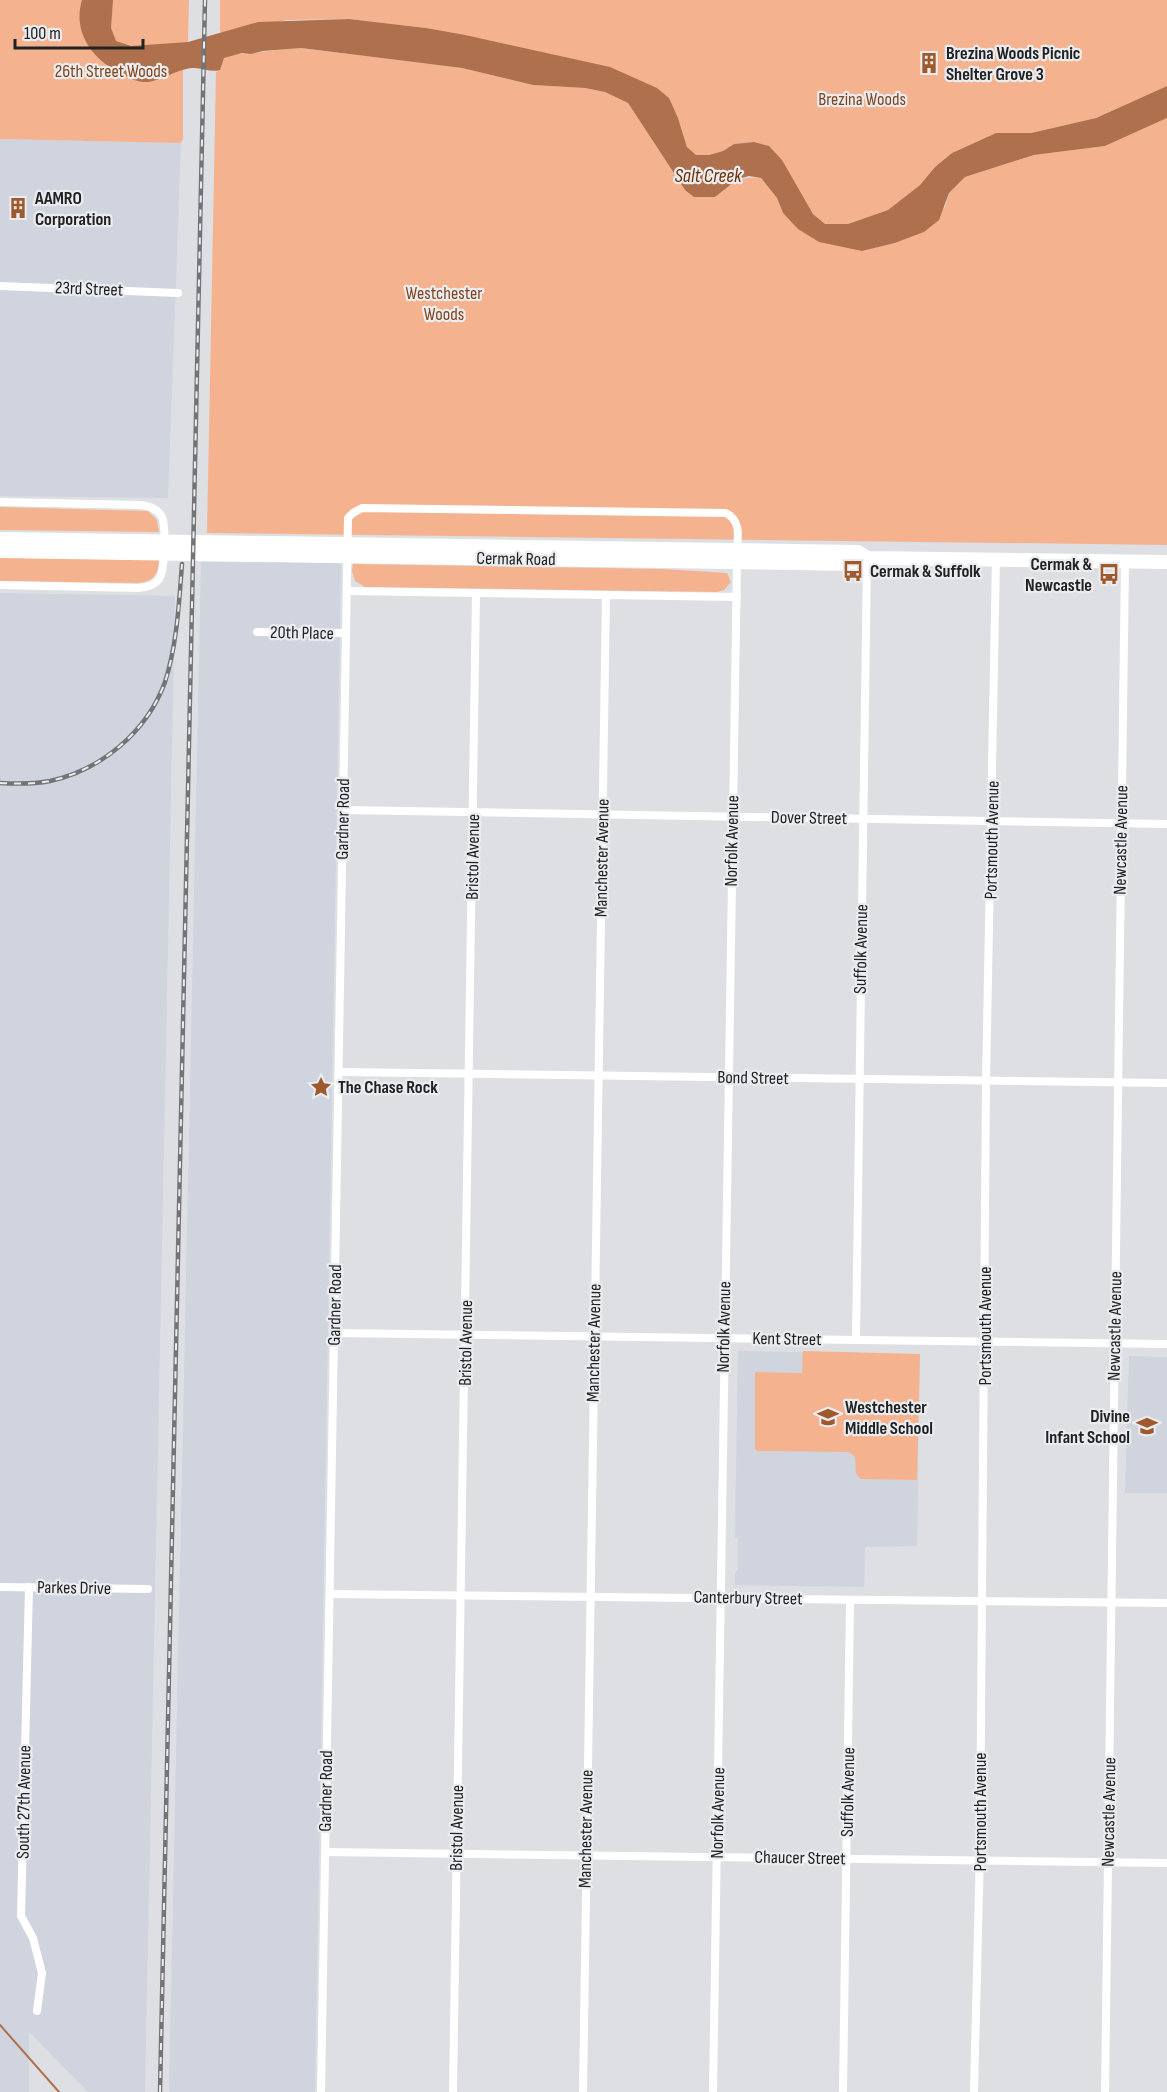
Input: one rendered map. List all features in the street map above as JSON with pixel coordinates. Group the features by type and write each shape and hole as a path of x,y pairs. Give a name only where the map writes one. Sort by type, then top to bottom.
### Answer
{"main road":[{"name":"Cermak Road","path":"0,539 118,547"},
{"name":"Cermak Road","path":"0,551 118,547 737,556 859,564 867,558 1167,562"}],"street":[{"name":"23rd Street","path":"0,286 178,292"},
{"path":"0,502 141,505 158,512 163,524 163,571 159,580 152,586 138,588 0,585"},
{"name":"Gardner Road","path":"321,2092 348,518 362,508 726,513 733,517 737,525 737,556"},
{"name":"Norfolk Avenue","path":"713,2092 737,556"},
{"name":"Suffolk Avenue","path":"856,1340 867,558"},
{"name":"Portsmouth Avenue","path":"974,2092 980,1861 986,1081 996,559"},
{"name":"Newcastle Avenue","path":"1105,2092 1125,561"},
{"name":"Cermak Road","path":"347,591 737,597"},
{"name":"Bristol Avenue","path":"453,2092 476,593"},
{"name":"Manchester Avenue","path":"583,2092 606,595"},
{"name":"20th Place","path":"257,632 346,633"},
{"name":"Dover Street","path":"343,810 1167,824"},
{"name":"Bond Street","path":"339,1072 1167,1083"},
{"name":"Kent Street","path":"334,1333 1167,1344"},
{"name":"Parkes Drive","path":"0,1587 148,1589"},
{"name":"South 27th Avenue","path":"29,1587 21,1916 33,1938 42,1973 37,2011"},
{"name":"Canterbury Street","path":"330,1594 1167,1603"},
{"name":"Suffolk Avenue","path":"843,2092 850,1599"},
{"name":"Chaucer Street","path":"325,1852 1167,1863"}],"shaded area":[{"path":"0,139 181,143 168,498 0,496"},
{"path":"201,562 341,563 315,2092 169,2092"},
{"path":"0,593 175,596 145,2092 88,2092 29,2032 29,2092 0,2092"},
{"name":"Westchester Middle School","path":"738,1351 920,1354 917,1546 865,1547 864,1587 735,1585 735,1574 738,1569 738,1539 735,1537"},
{"name":"Divine Infant School","path":"1129,1356 1167,1357 1167,1493 1125,1493"}],"green space":[{"name":"26th Street Woods","path":"0,0 189,0 188,42 183,42 183,139 181,143 0,139"},
{"name":"Brezina Woods","path":"220,0 1167,0 1167,86 1096,118 1031,133 996,133 952,153 935,167 920,185 888,210 848,224 824,224 813,214 799,193 754,142 734,144 723,151 709,155 696,155 687,147 678,118 540,52 426,28 349,19 287,20 220,33"},
{"name":"Westchester Woods","path":"300,48 462,68 533,85 585,88 605,92 628,103 685,190 715,197 741,179 761,178 777,198 783,213 862,251 895,243 924,232 945,207 949,193 965,177 1034,155 1105,146 1167,118 1167,545 207,533 216,72 220,70 225,57 232,54"},
{"path":"0,507 148,511 157,520 159,532 0,530"},
{"path":"0,557 159,560 154,576 148,581 139,583 0,581"},
{"path":"353,564 663,569 727,573 731,582 724,590 717,592 365,587 355,581 352,571"},
{"path":"803,1351 920,1354 917,1480 861,1479 856,1474 855,1457 849,1452 757,1451 755,1449 755,1372 802,1373"}],"water":[{"name":"Salt Creek","path":"82,0 113,0 111,28 116,41 131,46 188,42 258,22 349,19 465,35 610,67 657,88 669,98 687,147 696,155 709,155 723,151 734,144 754,142 769,146 782,160 813,214 825,224 848,224 888,210 920,185 935,167 952,153 996,133 1031,133 1096,118 1167,86 1167,118 1105,146 1034,155 965,177 949,193 939,220 924,232 895,243 862,251 819,242 798,229 783,213 777,198 761,178 749,176 738,179 715,197 694,197 685,190 628,103 605,92 585,88 533,85 462,68 301,48 242,53 224,58 220,70 192,68 149,82 141,82 102,61 87,44 80,24"}],"waterway":[{"path":"0,2025 59,2092"}],"railway":[{"path":"160,2092 205,0"},
{"path":"0,783 50,781 87,768 120,746 147,717 157,700 169,668 177,624 182,564"}],"place":[{"name":"Brezina Woods Picnic Shelter Grove 3","path":"929,63"},
{"name":"AAMRO Corporation","path":"18,208"},
{"name":"Cermak & Suffolk","path":"853,571"},
{"name":"Cermak & Newcastle","path":"1109,574"},
{"name":"The Chase Rock","path":"321,1087"},
{"name":"Westchester Middle School","path":"828,1417"},
{"name":"Divine Infant School","path":"1147,1426"}]}
